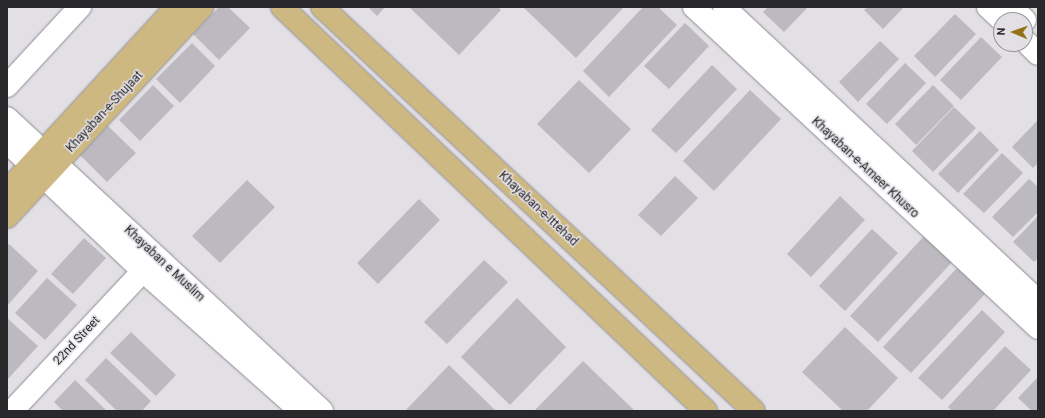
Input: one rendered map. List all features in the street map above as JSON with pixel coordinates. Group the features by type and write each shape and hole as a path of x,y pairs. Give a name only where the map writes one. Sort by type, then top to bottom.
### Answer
{"main road":[{"name":"Khayaban-e-Shujaat","path":"7,217 44,165 176,7"},
{"name":"Khayaban-e-Shujaat","path":"7,191 44,165 202,7"},
{"path":"282,7 706,411"},
{"name":"Khayaban-e-Ittehad","path":"322,7 754,411"}],"street":[{"path":"7,86 80,7"},
{"name":"Khayaban-e-Ameer Khusro","path":"694,7 756,67 1038,328"},
{"name":"Khayaban-e-Ameer Khusro","path":"724,7 1038,301"},
{"path":"727,39 734,41 740,38 744,32 744,26"},
{"path":"756,67 753,61 755,51 764,48 770,50"},
{"name":"Khayaban e Muslim","path":"7,118 44,165 143,271 298,410"},
{"name":"Khayaban e Muslim","path":"7,142 44,165 322,411"},
{"name":"22nd Street","path":"12,411 143,271"}],"building":[{"path":"219,7 228,7 250,28 219,60 193,34"},
{"path":"368,7 385,7 377,16"},
{"path":"409,7 498,7 501,10 459,55"},
{"path":"523,7 624,7 576,58"},
{"path":"643,7 658,7 677,25 609,97 583,71"},
{"path":"768,7 808,7 784,32 763,12"},
{"path":"868,7 904,7 883,29 864,10"},
{"path":"955,14 976,34 935,77 914,56"},
{"path":"685,23 709,46 669,89 644,66"},
{"path":"981,37 993,48 993,52 997,52 1002,57 961,100 940,80"},
{"path":"880,41 899,59 858,102 839,82"},
{"path":"192,43 215,66 180,103 156,79"},
{"path":"905,63 926,83 887,124 866,104"},
{"path":"712,65 737,89 676,153 651,130"},
{"path":"579,80 631,129 589,173 537,124"},
{"path":"153,85 174,106 140,141 119,120"},
{"path":"933,85 954,106 916,145 895,124"},
{"path":"750,90 781,119 714,191 683,161"},
{"path":"954,107 976,128 933,172 912,151"},
{"path":"1038,120 1038,163 1033,168 1012,147"},
{"path":"108,126 136,153 107,182 80,155"},
{"path":"980,131 999,150 958,193 938,174"},
{"path":"1002,153 1023,173 984,213 963,194"},
{"path":"675,176 698,198 661,236 638,215"},
{"path":"1029,179 1038,187 1038,212 1013,237 992,217"},
{"path":"247,180 275,207 220,263 192,236"},
{"path":"840,196 865,220 811,277 787,254"},
{"path":"419,199 440,220 378,284 357,263"},
{"path":"1038,216 1038,258 1034,262 1013,242"},
{"path":"872,229 898,253 845,311 819,286"},
{"path":"926,234 954,260 878,342 850,316"},
{"path":"84,238 106,258 73,294 51,274"},
{"path":"9,244 38,271 7,306 7,246"},
{"path":"484,260 508,282 447,344 424,322"},
{"path":"957,268 985,294 911,373 883,347"},
{"path":"47,278 77,305 45,340 15,313"},
{"path":"517,298 566,347 510,405 461,357"},
{"path":"982,310 1005,332 942,400 918,378"},
{"path":"8,319 38,346 7,380 7,320"},
{"path":"845,327 898,378 867,411 843,411 802,372"},
{"path":"131,332 176,375 156,396 110,353"},
{"path":"1005,346 1031,370 993,411 952,411 948,407"},
{"path":"106,358 151,401 142,411 117,411 85,380"},
{"path":"583,361 635,411 534,411"},
{"path":"449,365 496,411 405,411"},
{"path":"1038,377 1038,411 1032,411 1018,398"},
{"path":"75,380 107,411 63,411 54,402"}]}
